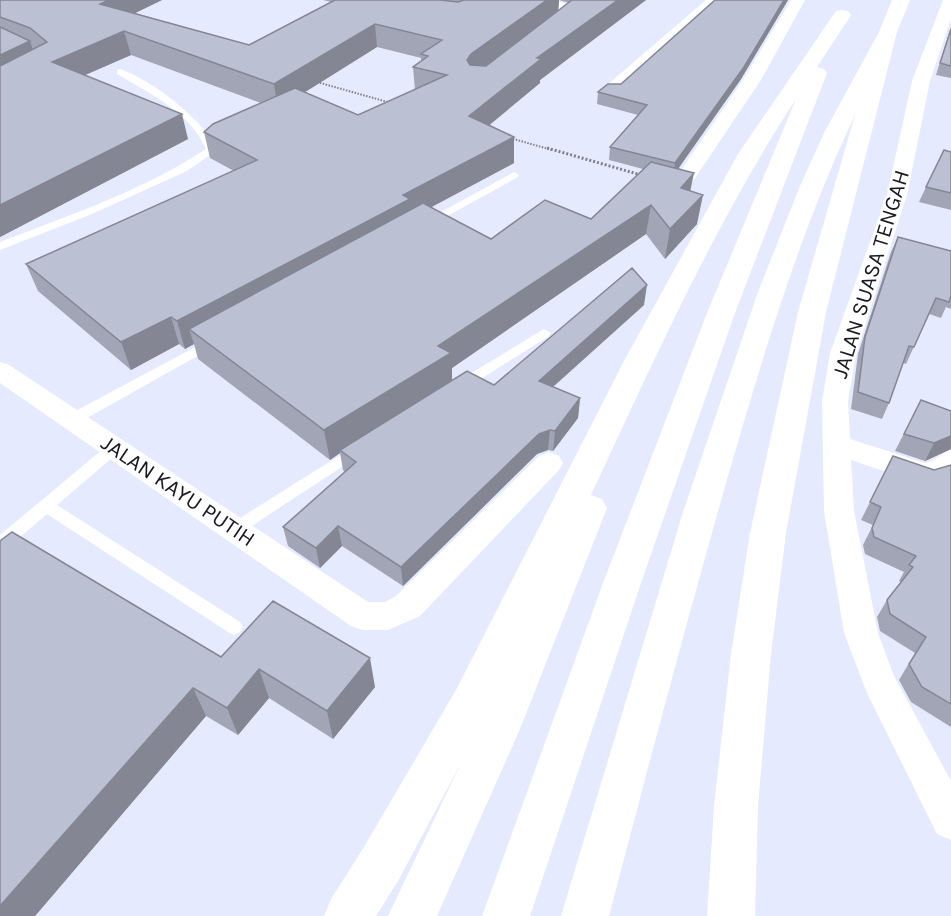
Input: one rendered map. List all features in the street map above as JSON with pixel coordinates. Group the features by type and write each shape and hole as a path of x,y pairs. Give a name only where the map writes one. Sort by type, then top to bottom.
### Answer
{"highway":[{"path":"585,916 692,540 738,390 784,259 828,147 888,32 901,0"},
{"path":"348,916 381,864 471,703 639,362 749,154 846,7"},
{"path":"506,916 622,582 717,324 797,128 830,38 846,7"},
{"path":"731,916 736,806 751,654 768,533 812,312 888,32"},
{"path":"412,916 499,729 695,256"}],"street":[{"path":"539,0 539,2 576,10 545,34"},
{"path":"612,90 715,0"},
{"path":"677,183 684,180 752,80 798,0"},
{"name":"JALAN SUASA TENGAH","path":"950,0 947,24 921,81 892,243 843,352 835,401 839,511 848,571 867,657 951,820"},
{"name":"JALAN KAYU PUTIH","path":"0,372 235,529 354,613 363,616 388,616 408,606 549,463"},
{"path":"838,445 925,474 943,470 951,460"}],"lane":[{"path":"0,246 98,207 183,169 212,150 196,126 156,94 120,72"},
{"path":"420,227 514,175"},
{"path":"445,395 544,333"},
{"path":"73,419 220,338"},
{"path":"235,529 366,444"},
{"path":"0,544 114,448"},
{"path":"46,505 234,627"}],"path":[{"path":"310,80 400,105"},
{"path":"501,135 657,180 677,183"}],"building":[{"path":"0,0 109,0 100,4 249,45 335,0 458,2 464,0 547,0 471,54 467,60 470,65 486,66 572,0 618,0 537,58 541,59 469,116 514,137 403,195 410,199 177,321 171,317 121,342 26,264 257,160 204,132 213,124 295,88 358,115 447,75 413,67 428,56 421,54 442,40 375,24 274,84 124,31 52,62 182,114 0,205 0,66 47,42 30,28 0,17"},
{"path":"715,0 784,0 744,67 675,163 610,147 647,105 598,92 608,84 621,84"},
{"path":"0,27 30,41 0,55"},
{"path":"951,29 951,66 940,63"},
{"path":"944,150 951,152 951,193 926,187"},
{"path":"651,162 694,173 681,188 703,195 670,229 651,205 438,346 451,353 324,430 189,329 423,203 491,239 545,200 591,219"},
{"path":"898,237 951,251 951,296 949,302 936,298 914,347 909,346 889,403 858,392 865,337"},
{"path":"632,268 647,285 539,381 580,398 555,431 550,430 539,434 401,567 338,526 316,548 283,527 356,462 340,450 467,371 494,385"},
{"path":"921,400 951,411 951,436 934,443 904,434"},
{"path":"893,456 934,470 951,465 951,704 922,687 909,664 926,637 890,614 887,600 913,567 909,565 916,556 874,537 872,528 881,507 870,502"},
{"path":"12,532 221,657 273,601 370,658 327,711 259,669 227,708 193,688 0,906 0,541"}]}
